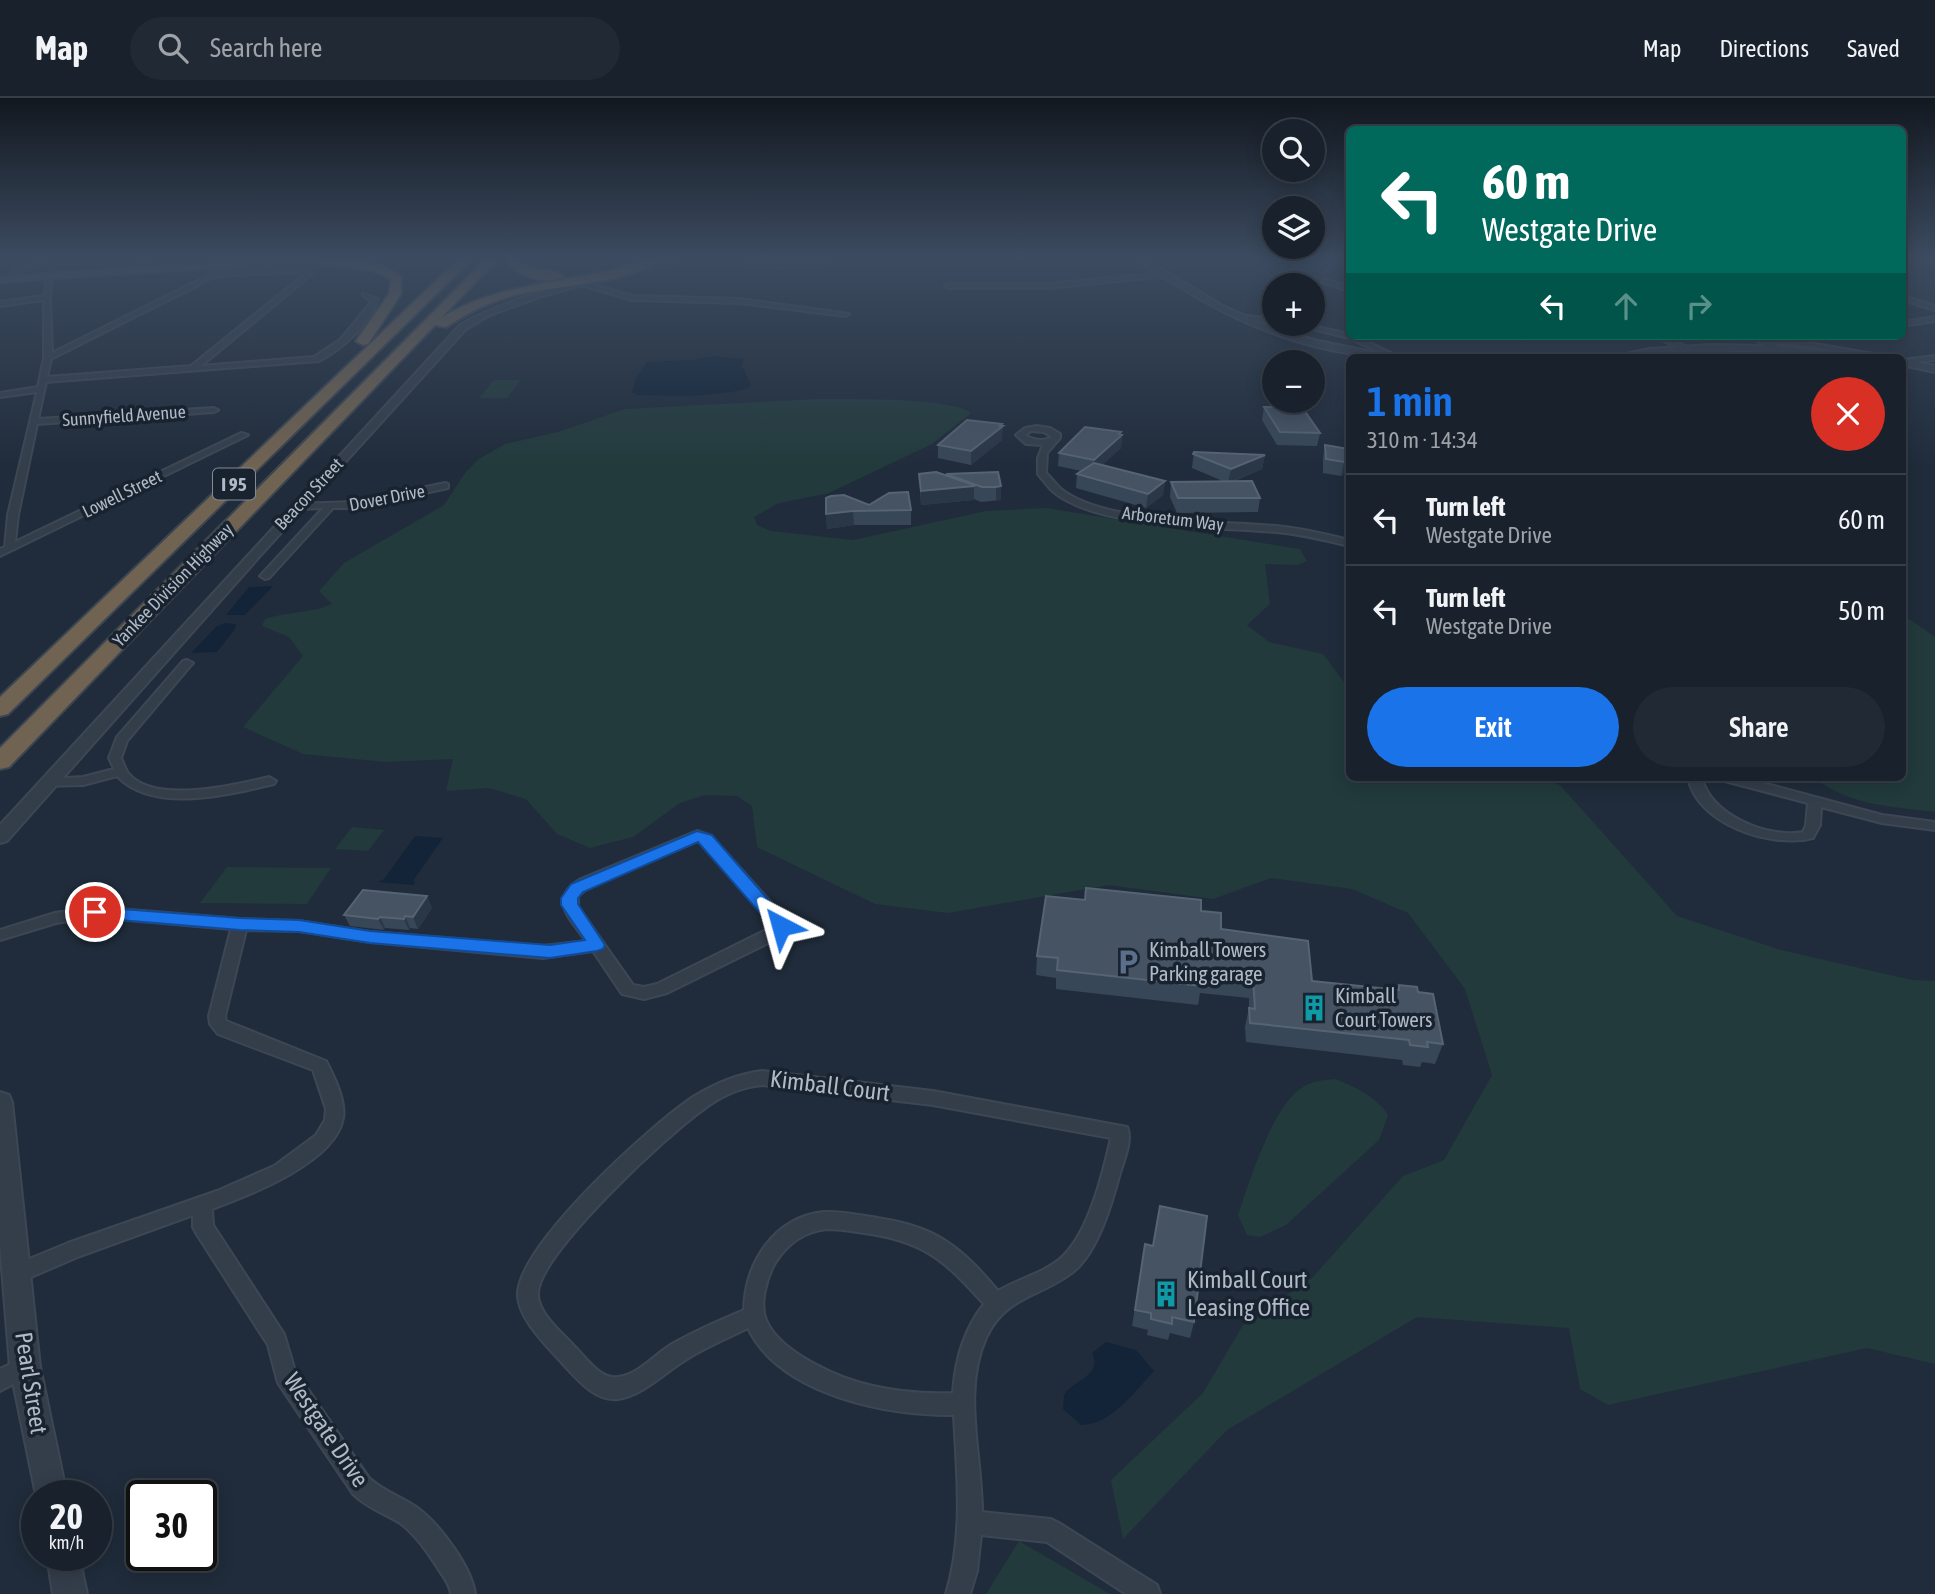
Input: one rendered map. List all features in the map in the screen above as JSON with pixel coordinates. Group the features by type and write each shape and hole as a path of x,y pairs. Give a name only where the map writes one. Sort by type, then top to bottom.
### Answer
{"highway":[{"path":"259,459 374,328"},
{"name":"Yankee Division Highway","path":"0,709 395,328"},
{"name":"Yankee Division Highway","path":"0,762 425,328"},
{"path":"378,376 437,328"}],"street":[{"path":"5,550 48,358 47,328"},
{"path":"48,358 108,328"},
{"path":"192,369 243,328"},
{"path":"0,395 42,384 300,361 321,357 341,342 353,328"},
{"name":"Beacon Street","path":"0,837 462,328"},
{"path":"1269,328 1299,338 1379,354"},
{"path":"1325,331 1346,335"},
{"path":"1358,340 1388,354"},
{"path":"1666,340 1687,349"},
{"path":"1760,340 1773,346 1793,340"},
{"path":"1787,341 1867,354"},
{"path":"1639,354 1687,349 1773,346 1841,354"},
{"path":"1653,352 1658,354"},
{"path":"1906,363 1935,358"},
{"path":"1906,363 1935,369"},
{"name":"Sunnyfield Avenue","path":"34,422 214,410"},
{"name":"Lowell Street","path":"5,550 244,435"},
{"name":"Arboretum Way","path":"1049,442 1041,457 1042,474 1056,490 1083,503 1164,521 1279,529 1346,542"},
{"name":"Dover Drive","path":"298,506 361,505 445,486"},
{"name":"Dover Drive","path":"265,576 329,507"},
{"path":"0,517 13,515"},
{"path":"187,663 121,740 115,758 118,772 136,787 167,793 214,791 269,781"},
{"path":"47,783 88,780 118,772"},
{"path":"1696,781 1697,791 1715,809 1747,827 1782,837 1797,838 1808,835 1813,825 1815,800"},
{"path":"1741,781 1882,819 1935,826"},
{"path":"697,836 706,839 781,924 777,932 650,992 633,992 625,987 597,945 569,905 573,891 697,836"},
{"path":"0,935 37,923 88,913 304,926 370,937 543,952 597,945"},
{"path":"17,1274 64,1253 203,1204 286,1169 322,1140 332,1127 335,1115 323,1071 317,1064 224,1029 218,1024 217,1016 240,924"},
{"name":"Kimball Court","path":"754,1315 683,1350 630,1383 614,1388 597,1383 559,1344 530,1304 528,1293 535,1269 561,1235 662,1132 708,1097 748,1080 762,1078 955,1102 1121,1132 1113,1165 1087,1238 1079,1252 1066,1265 997,1304 983,1320 971,1351 964,1404 972,1522 968,1563 958,1594"},
{"name":"Pearl Street","path":"0,1102 25,1367 48,1480"},
{"name":"Westgate Drive","path":"203,1204 203,1227 277,1341 288,1380 362,1486 376,1500 403,1512 419,1524 462,1584 463,1594"},
{"path":"964,1404 892,1402 845,1390 801,1368 781,1353 764,1335 754,1315 760,1276 774,1247 797,1228 826,1220 889,1228 925,1239 967,1271 997,1304"},
{"path":"0,1380 25,1367"},
{"path":"972,1522 1051,1531 1148,1594"},
{"path":"66,1571 70,1594"}],"green space":[{"path":"494,380 521,380 507,398 479,398"},
{"path":"817,399 873,399 943,404 971,413 932,444 829,493 779,503 754,517 757,525 771,531 853,540 986,511 1046,508 1300,549 1307,561 1298,565 1265,564 1270,604 1247,625 1269,642 1323,654 1346,685 1346,781 1549,781 1560,785 1677,916 1781,950 1912,980 1935,981 1935,1364 1867,1348 1608,1405 1580,1389 1569,1328 1417,1317 1227,1430 1123,1539 1111,1480 1203,1393 1243,1325 1312,1278 1403,1176 1444,1160 1492,1075 1465,989 1408,913 1352,889 1271,878 1213,899 1109,885 948,913 875,904 757,847 752,806 737,796 705,795 680,803 633,837 590,848 557,834 526,799 489,788 446,791 453,759 386,762 303,754 243,727 303,656 289,637 262,626 265,619 332,604 319,591 344,563 444,505 465,473 479,459 505,444 558,432 625,409"},
{"path":"1906,617 1935,637 1935,812 1871,803 1840,794 1819,781 1906,781"},
{"path":"352,827 384,830 368,851 335,849"},
{"path":"227,867 331,868 307,904 200,903"},
{"path":"1336,1079 1372,1098 1388,1115 1379,1140 1286,1225 1260,1237 1247,1235 1238,1215 1263,1147 1280,1112 1304,1086 1317,1081"},
{"path":"1019,1541 1110,1594 986,1594"}],"water":[{"path":"714,356 744,359 742,366 751,385 735,391 707,395 638,395 632,392 635,380 647,362 693,360"},
{"path":"273,586 245,615 226,615 249,587"},
{"path":"225,623 236,624 235,629 217,652 191,653 217,626"},
{"path":"415,836 443,838 413,881 413,885 378,882 384,879"},
{"path":"1106,1342 1136,1350 1154,1371 1112,1413 1092,1424 1081,1425 1063,1409 1064,1395 1094,1367 1092,1353"}],"building":[{"path":"1268,413 1306,413 1320,433 1280,432"},
{"path":"967,420 1003,426 971,451 938,445"},
{"path":"1085,427 1121,432 1119,434 1122,435 1094,460 1059,453"},
{"path":"1325,445 1346,448 1346,461 1326,459"},
{"path":"1193,454 1265,455 1231,469"},
{"path":"1094,463 1165,481 1148,494 1077,474"},
{"path":"936,472 974,486 921,491 919,474"},
{"path":"998,472 1001,486 996,487 982,487 946,474"},
{"path":"1252,481 1260,498 1178,498 1171,482"},
{"path":"908,492 911,510 826,514 826,498 831,496 844,495 869,505 889,493"},
{"path":"1086,888 1201,900 1201,911 1221,913 1221,929 1308,941 1312,981 1399,990 1399,985 1417,987 1418,992 1433,994 1443,1044 1427,1042 1428,1047 1410,1045 1409,1040 1250,1023 1249,1008 1255,1009 1253,978 1201,973 1201,986 1057,970 1058,958 1037,956 1046,896 1085,900"},
{"path":"363,890 427,896 413,917 378,919 344,915"},
{"name":"Kimball Court Leasing Office","path":"1160,1206 1207,1216 1194,1322 1172,1317 1172,1324 1151,1319 1151,1313 1135,1310 1145,1244 1153,1246"}],"place":[{"name":"Kimball Towers Parking garage","path":"1128,962"},
{"name":"Kimball Court Towers","path":"1314,1008"},
{"name":"Kimball Court Leasing Office","path":"1166,1294"}],"route":[{"path":"95,912 299,926 370,937 550,952 597,945 569,905 573,891 607,873 697,836 706,839 781,926"}]}
